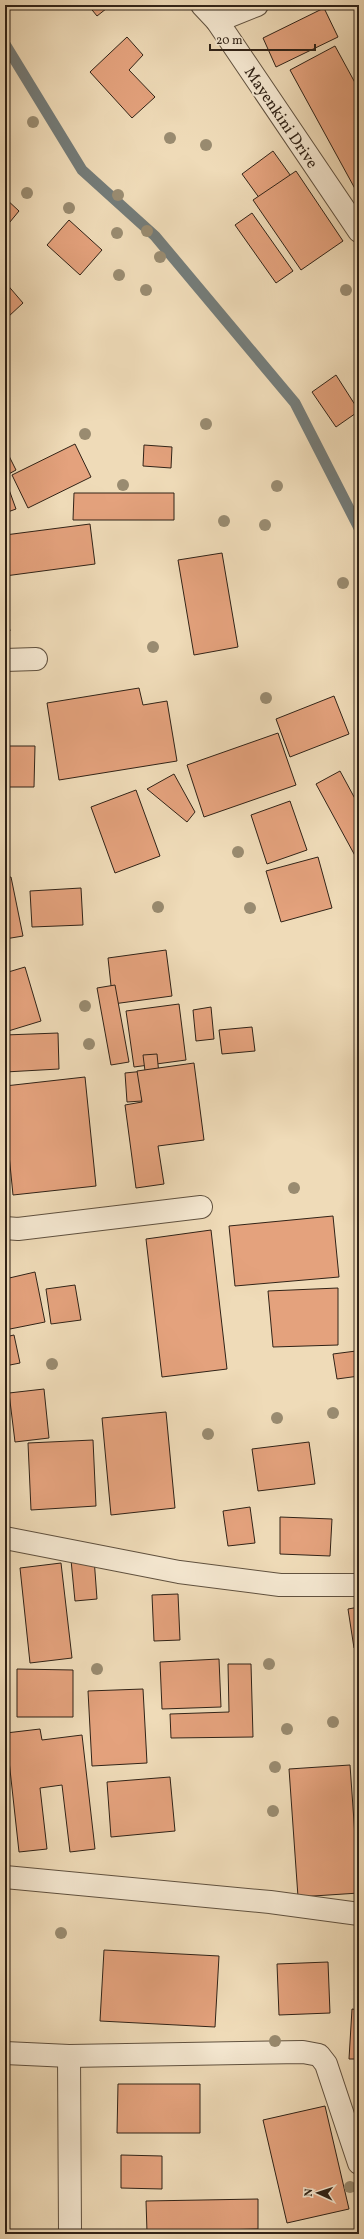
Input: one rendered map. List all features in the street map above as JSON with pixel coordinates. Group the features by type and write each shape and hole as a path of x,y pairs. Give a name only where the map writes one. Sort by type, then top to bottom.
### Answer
{"street":[{"name":"Mayenkini Drive","path":"202,5 217,21 359,231"},
{"path":"217,21 257,5"},
{"path":"5,660 36,658"},
{"path":"5,1228 18,1229 201,1207"},
{"path":"5,1538 194,1574 280,1585 359,1585"},
{"path":"5,1877 270,1902 359,1914"},
{"path":"5,2053 69,2056 302,2052 319,2055 326,2064 359,2163"},
{"path":"69,2056 70,2234"}],"building":[{"path":"88,5 111,5 97,16"},
{"path":"324,8 338,37 276,67 263,38"},
{"path":"127,37 143,55 129,70 155,97 132,118 90,72"},
{"path":"335,46 359,90 359,196 290,70"},
{"path":"273,151 303,193 273,217 242,174"},
{"path":"296,171 343,241 301,270 253,200"},
{"path":"5,198 19,211 5,228"},
{"path":"252,213 293,271 276,283 235,225"},
{"path":"69,220 102,250 80,275 47,245"},
{"path":"5,282 23,303 8,317 5,313"},
{"path":"336,375 359,411 336,427 312,392"},
{"path":"75,444 91,477 28,508 12,475"},
{"path":"144,445 172,447 171,468 143,466"},
{"path":"5,448 16,470 5,476"},
{"path":"7,484 16,509 5,513 5,485"},
{"path":"74,493 174,493 174,520 73,520"},
{"path":"90,524 95,564 5,576 5,535"},
{"path":"222,553 238,647 194,655 178,560"},
{"path":"5,605 10,631 5,632"},
{"path":"139,688 143,705 167,701 177,761 59,780 47,703"},
{"path":"334,696 349,734 290,757 276,719"},
{"path":"278,733 296,785 204,817 187,765"},
{"path":"5,746 35,746 34,787 5,787"},
{"path":"340,771 359,806 359,863 316,784"},
{"path":"174,774 195,812 187,822 147,789"},
{"path":"136,790 160,856 115,873 91,807"},
{"path":"290,801 307,850 267,864 251,815"},
{"path":"318,857 332,908 281,922 266,871"},
{"path":"11,877 23,936 5,939 5,878"},
{"path":"81,888 83,925 32,927 30,891"},
{"path":"166,950 172,996 113,1004 108,958"},
{"path":"25,967 41,1021 5,1032 5,973"},
{"path":"115,985 129,1062 111,1065 97,988"},
{"path":"179,1004 186,1060 134,1067 126,1011"},
{"path":"211,1007 214,1039 196,1041 193,1010"},
{"path":"252,1027 255,1051 222,1054 219,1030"},
{"path":"58,1033 59,1069 5,1072 5,1035"},
{"path":"157,1054 160,1085 141,1086 142,1101 127,1102 125,1073 145,1071 143,1055"},
{"path":"194,1063 204,1140 158,1146 164,1184 136,1188 125,1105 142,1102 137,1071"},
{"path":"85,1077 96,1186 13,1195 5,1114 5,1086"},
{"path":"333,1216 339,1277 235,1286 229,1226"},
{"path":"211,1230 227,1369 162,1377 146,1239"},
{"path":"35,1272 45,1322 5,1330 5,1279"},
{"path":"75,1285 81,1320 51,1324 46,1289"},
{"path":"338,1288 338,1345 273,1347 268,1291"},
{"path":"14,1335 20,1363 5,1366 5,1337"},
{"path":"356,1351 359,1376 337,1379 333,1354"},
{"path":"44,1389 49,1438 15,1442 9,1393"},
{"path":"166,1412 175,1508 111,1515 102,1418"},
{"path":"93,1440 96,1506 31,1510 28,1443"},
{"path":"309,1442 315,1484 258,1491 252,1449"},
{"path":"250,1507 255,1543 228,1546 223,1511"},
{"path":"280,1517 332,1519 330,1556 280,1554"},
{"path":"94,1558 97,1599 75,1601 71,1560"},
{"path":"61,1563 72,1658 30,1663 20,1568"},
{"path":"178,1594 180,1640 154,1641 152,1595"},
{"path":"359,1607 359,1647 354,1648 348,1609"},
{"path":"219,1659 221,1707 162,1709 160,1662"},
{"path":"228,1664 251,1664 253,1737 171,1738 170,1714 229,1712"},
{"path":"17,1669 73,1670 73,1717 17,1717"},
{"path":"143,1689 147,1763 92,1766 88,1691"},
{"path":"40,1729 42,1740 82,1735 95,1849 70,1852 62,1785 40,1788 47,1849 19,1852 6,1733"},
{"path":"350,1765 359,1893 298,1897 289,1769"},
{"path":"170,1777 175,1831 111,1837 107,1782"},
{"path":"104,1950 219,1956 215,2027 100,2021"},
{"path":"328,1962 330,2013 279,2015 277,1964"},
{"path":"352,2009 359,2010 359,2059 349,2059"},
{"path":"118,2084 200,2084 200,2133 117,2133"},
{"path":"325,2106 349,2209 287,2223 263,2120"},
{"path":"121,2155 162,2156 162,2189 121,2188"},
{"path":"258,2199 258,2229 147,2232 146,2201"}],"waterway":[{"path":"5,44 82,170 155,236 295,403 359,528"}]}
